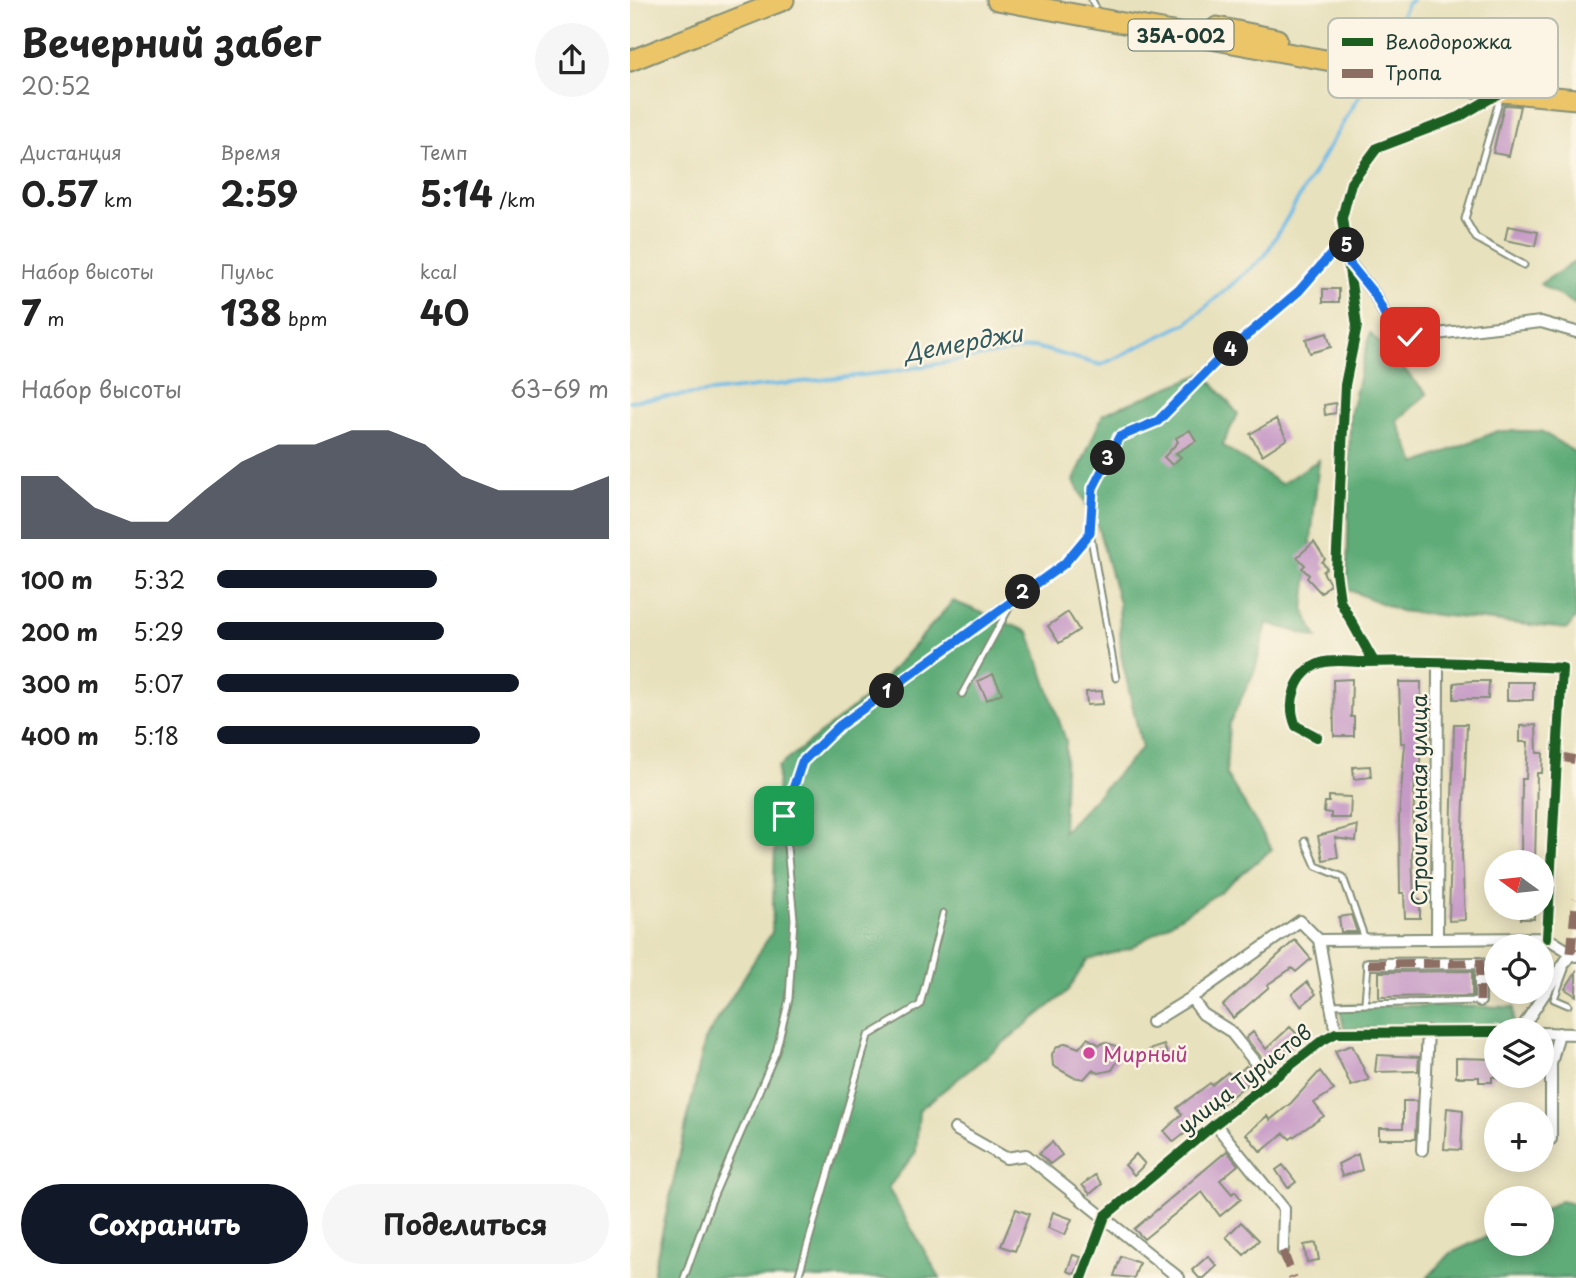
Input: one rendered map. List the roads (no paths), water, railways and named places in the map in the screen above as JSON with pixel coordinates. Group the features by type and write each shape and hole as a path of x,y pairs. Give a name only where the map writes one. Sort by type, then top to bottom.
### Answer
{"highway":[{"path":"630,61 784,0"},
{"name":"35А-002","path":"997,0 1328,57"},
{"name":"35А-002","path":"1061,0 1093,3 1250,33 1328,53"},
{"name":"35А-002","path":"1558,86 1576,86"},
{"name":"35А-002","path":"1558,97 1576,99"}],"street":[{"path":"1374,662 1340,601 1336,572 1345,385 1357,326 1342,218 1351,183 1377,148 1458,117 1491,98"},
{"path":"1350,264 1375,295 1393,331 1410,337 1541,323 1576,332"},
{"path":"1317,737 1296,726 1292,716 1294,690 1299,680 1321,663 1438,662 1562,667 1547,934"},
{"name":"Строительная улица","path":"1435,938 1438,662"},
{"path":"1152,1021 1191,998 1300,921 1319,940 1336,1033"},
{"path":"1319,940 1484,938"},
{"path":"1529,1018 1574,954 1554,942"},
{"path":"1368,964 1480,963 1480,1001"},
{"name":"улица Туристов","path":"1191,998 1203,1014 1230,1031 1270,1081"},
{"path":"1422,1150 1428,1031"},
{"name":"улица Туристов","path":"1082,1278 1105,1216 1215,1124 1336,1033 1484,1032"},
{"path":"1554,1033 1576,1034"},
{"path":"1551,1102 1551,1064 1559,1033"},
{"name":"улица Туристов","path":"1215,1124 1284,1209 1283,1251"},
{"path":"955,1129 1006,1158 1026,1155 1179,1278"}],"lane":[{"path":"1499,98 1465,219 1476,238 1524,265"},
{"path":"1116,678 1090,533 1093,488 1119,437 1158,421 1218,360 1299,291 1346,237"},
{"path":"684,1278 710,1202 776,1052 789,999 794,919 784,816 802,762 839,726 1064,564 1090,533"},
{"path":"962,694 1015,597"},
{"path":"1305,841 1316,866 1343,877 1365,939"},
{"path":"798,1278 868,1036 920,1005 943,913"},
{"path":"1568,1005 1554,999 1574,954"},
{"path":"1364,1002 1368,964"},
{"path":"1331,1005 1364,1002 1480,1001"}],"waterway":[{"name":"Демерджи","path":"1400,18 1412,0"},
{"name":"Демерджи","path":"630,401 890,372 1035,347 1101,365 1187,323 1264,257 1358,98"}],"place":[{"name":"Мирный","path":"1089,1053"}]}
